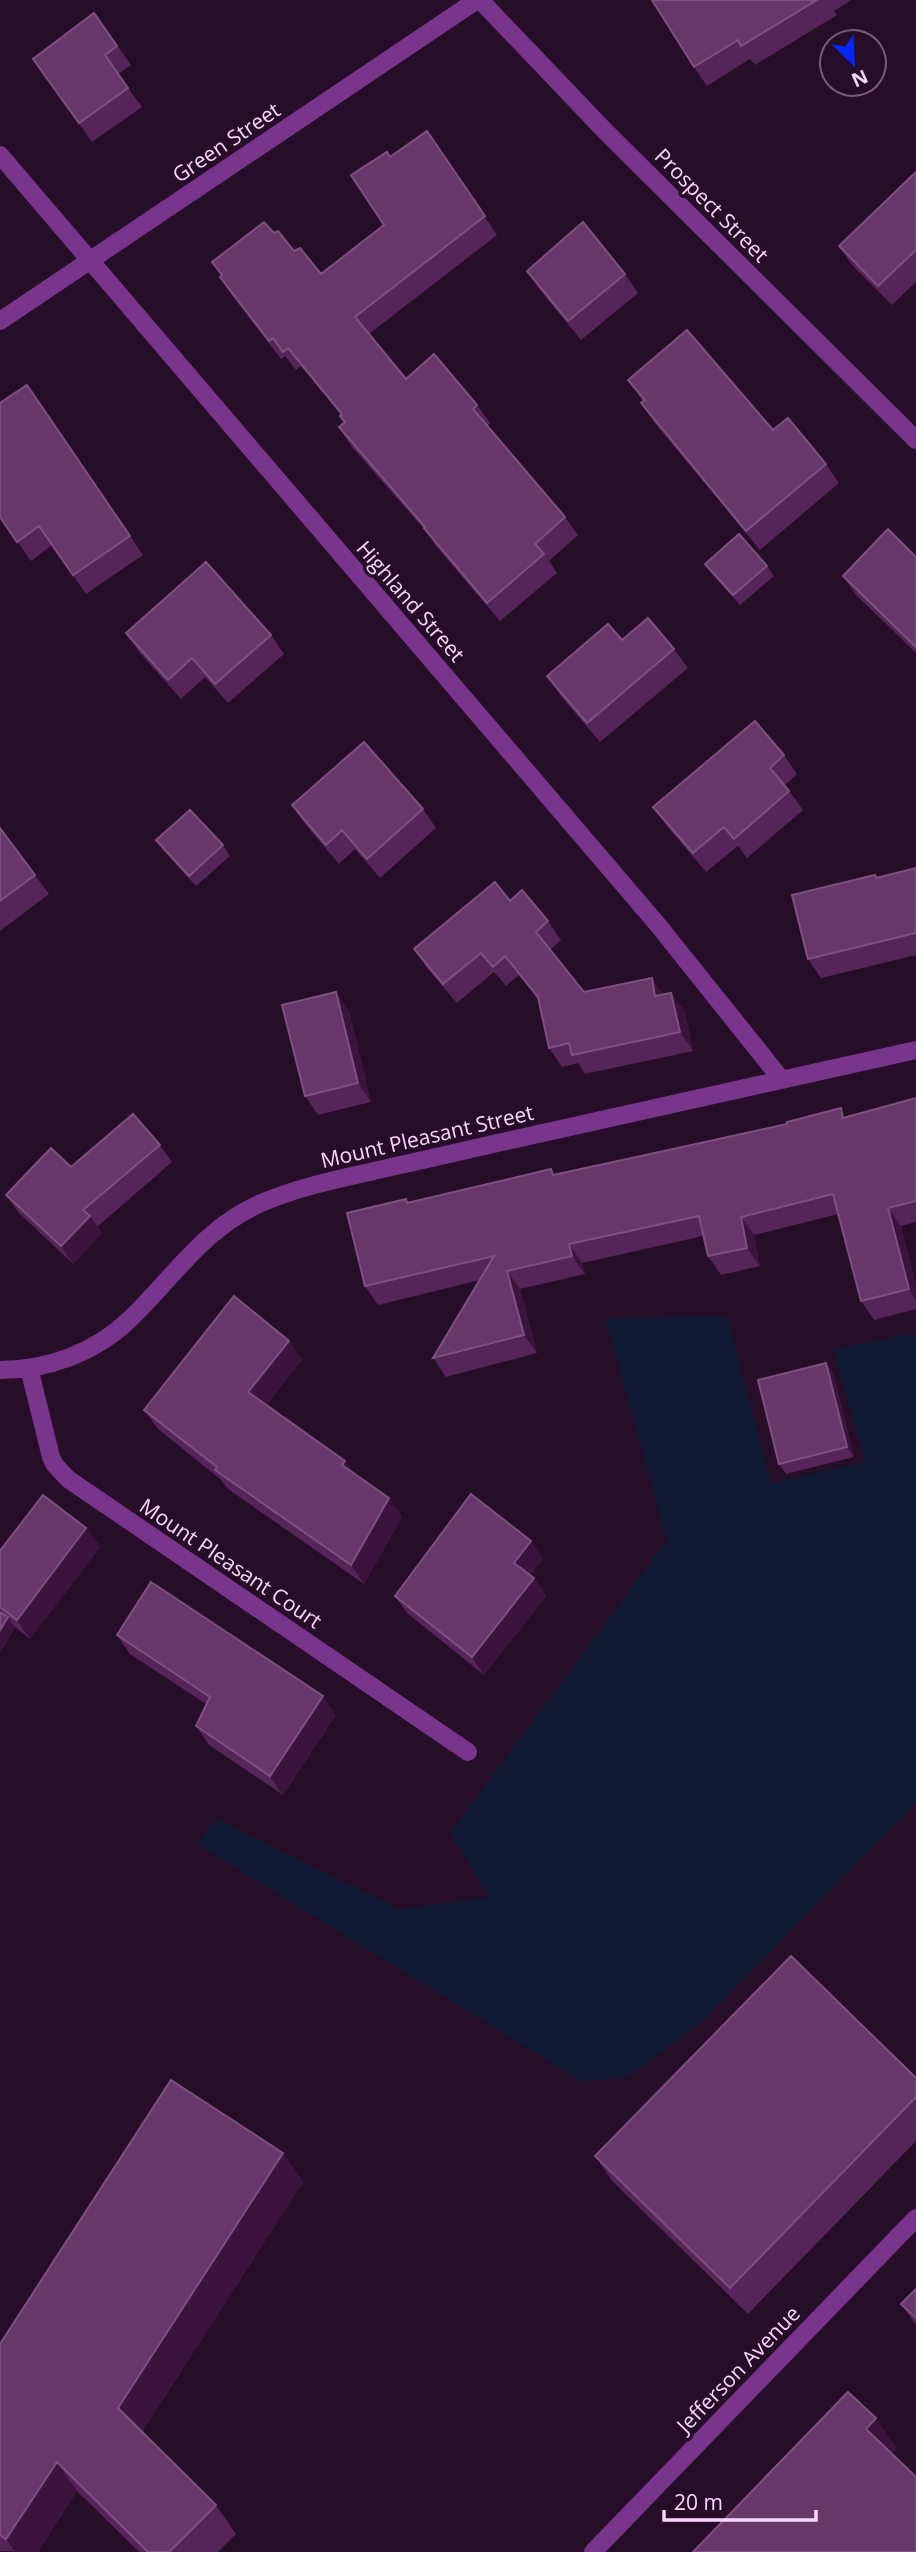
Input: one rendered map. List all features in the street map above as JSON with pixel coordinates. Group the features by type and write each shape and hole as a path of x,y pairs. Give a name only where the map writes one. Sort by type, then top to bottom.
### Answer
{"street":[{"name":"Green Street","path":"0,321 478,0"},
{"name":"Prospect Street","path":"478,0 606,132 916,440"},
{"name":"Highland Street","path":"0,156 658,925 782,1080"},
{"name":"Mount Pleasant Street","path":"0,1370 29,1368 65,1359 114,1333 141,1308 181,1262 232,1219 258,1205 316,1184 916,1050"},
{"name":"Mount Pleasant Court","path":"29,1368 51,1457 64,1476 468,1752"},
{"name":"Jefferson Avenue","path":"593,2552 916,2218"}],"shaded area":[{"path":"727,1316 771,1483 865,1462 833,1349 913,1333 916,1336 916,1803 702,2022 627,2078 581,2081 197,1844 216,1818 399,1909 489,1897 450,1833 667,1540 605,1318"}],"building":[{"path":"652,0 817,0 741,46 738,40 694,67"},
{"path":"94,13 117,46 105,55 128,88 79,123 33,59"},
{"path":"427,131 485,216 355,317 406,379 434,354 477,405 473,409 565,517 535,544 544,554 487,603 339,427 345,422 340,416 342,414 288,348 283,352 273,338 269,341 220,277 222,275 212,262 264,222 274,233 278,231 294,251 300,248 321,274 384,225 351,175 387,152 390,157"},
{"path":"916,172 916,250 878,286 839,246"},
{"path":"583,222 625,274 568,321 527,271"},
{"path":"687,330 773,430 788,418 826,464 746,531 641,403 645,400 628,380"},
{"path":"27,385 130,536 73,575 39,526 17,542 0,517 0,403"},
{"path":"888,529 916,557 916,647 843,576"},
{"path":"739,534 767,566 733,595 705,564"},
{"path":"206,562 271,635 215,684 192,658 168,680 126,633"},
{"path":"648,618 674,649 587,723 547,676 608,624 622,640"},
{"path":"755,721 784,755 770,768 789,791 734,839 724,827 693,853 653,807"},
{"path":"364,742 423,809 367,859 342,830 326,845 292,805"},
{"path":"190,810 223,845 189,876 156,840"},
{"path":"0,828 35,875 0,901"},
{"path":"916,868 916,933 808,959 792,895"},
{"path":"495,882 510,901 522,890 548,921 536,932 584,992 652,978 655,996 671,993 680,1032 572,1055 569,1043 549,1048 538,997 505,956 493,967 481,953 443,984 414,949"},
{"path":"336,992 358,1083 305,1096 282,1005"},
{"path":"916,1098 916,1201 888,1208 909,1289 861,1301 833,1194 741,1217 747,1248 708,1256 699,1216 569,1244 572,1256 507,1271 524,1335 433,1358 494,1256 365,1286 347,1213 406,1199 407,1203 551,1169 553,1175 787,1124 841,1108 843,1118"},
{"path":"133,1114 160,1145 83,1210 90,1216 61,1246 6,1195 51,1148 71,1167"},
{"path":"234,1296 289,1341 248,1392 345,1461 342,1465 389,1498 351,1565 215,1470 217,1467 144,1410"},
{"path":"826,1363 847,1447 779,1464 758,1380"},
{"path":"471,1494 531,1541 514,1563 534,1578 472,1657 395,1596"},
{"path":"43,1495 86,1528 17,1620 0,1607 0,1551"},
{"path":"151,1582 323,1696 270,1776 196,1726 210,1697 117,1635"},
{"path":"0,1612 8,1617 0,1630"},
{"path":"791,1956 916,2078 916,2097 730,2288 595,2156"},
{"path":"171,2080 283,2153 118,2408 216,2505 169,2552 148,2552 57,2462 6,2539 0,2535 0,2344"},
{"path":"916,2289 916,2318 901,2304"},
{"path":"848,2392 876,2418 866,2429 916,2477 916,2552 693,2552"}]}
